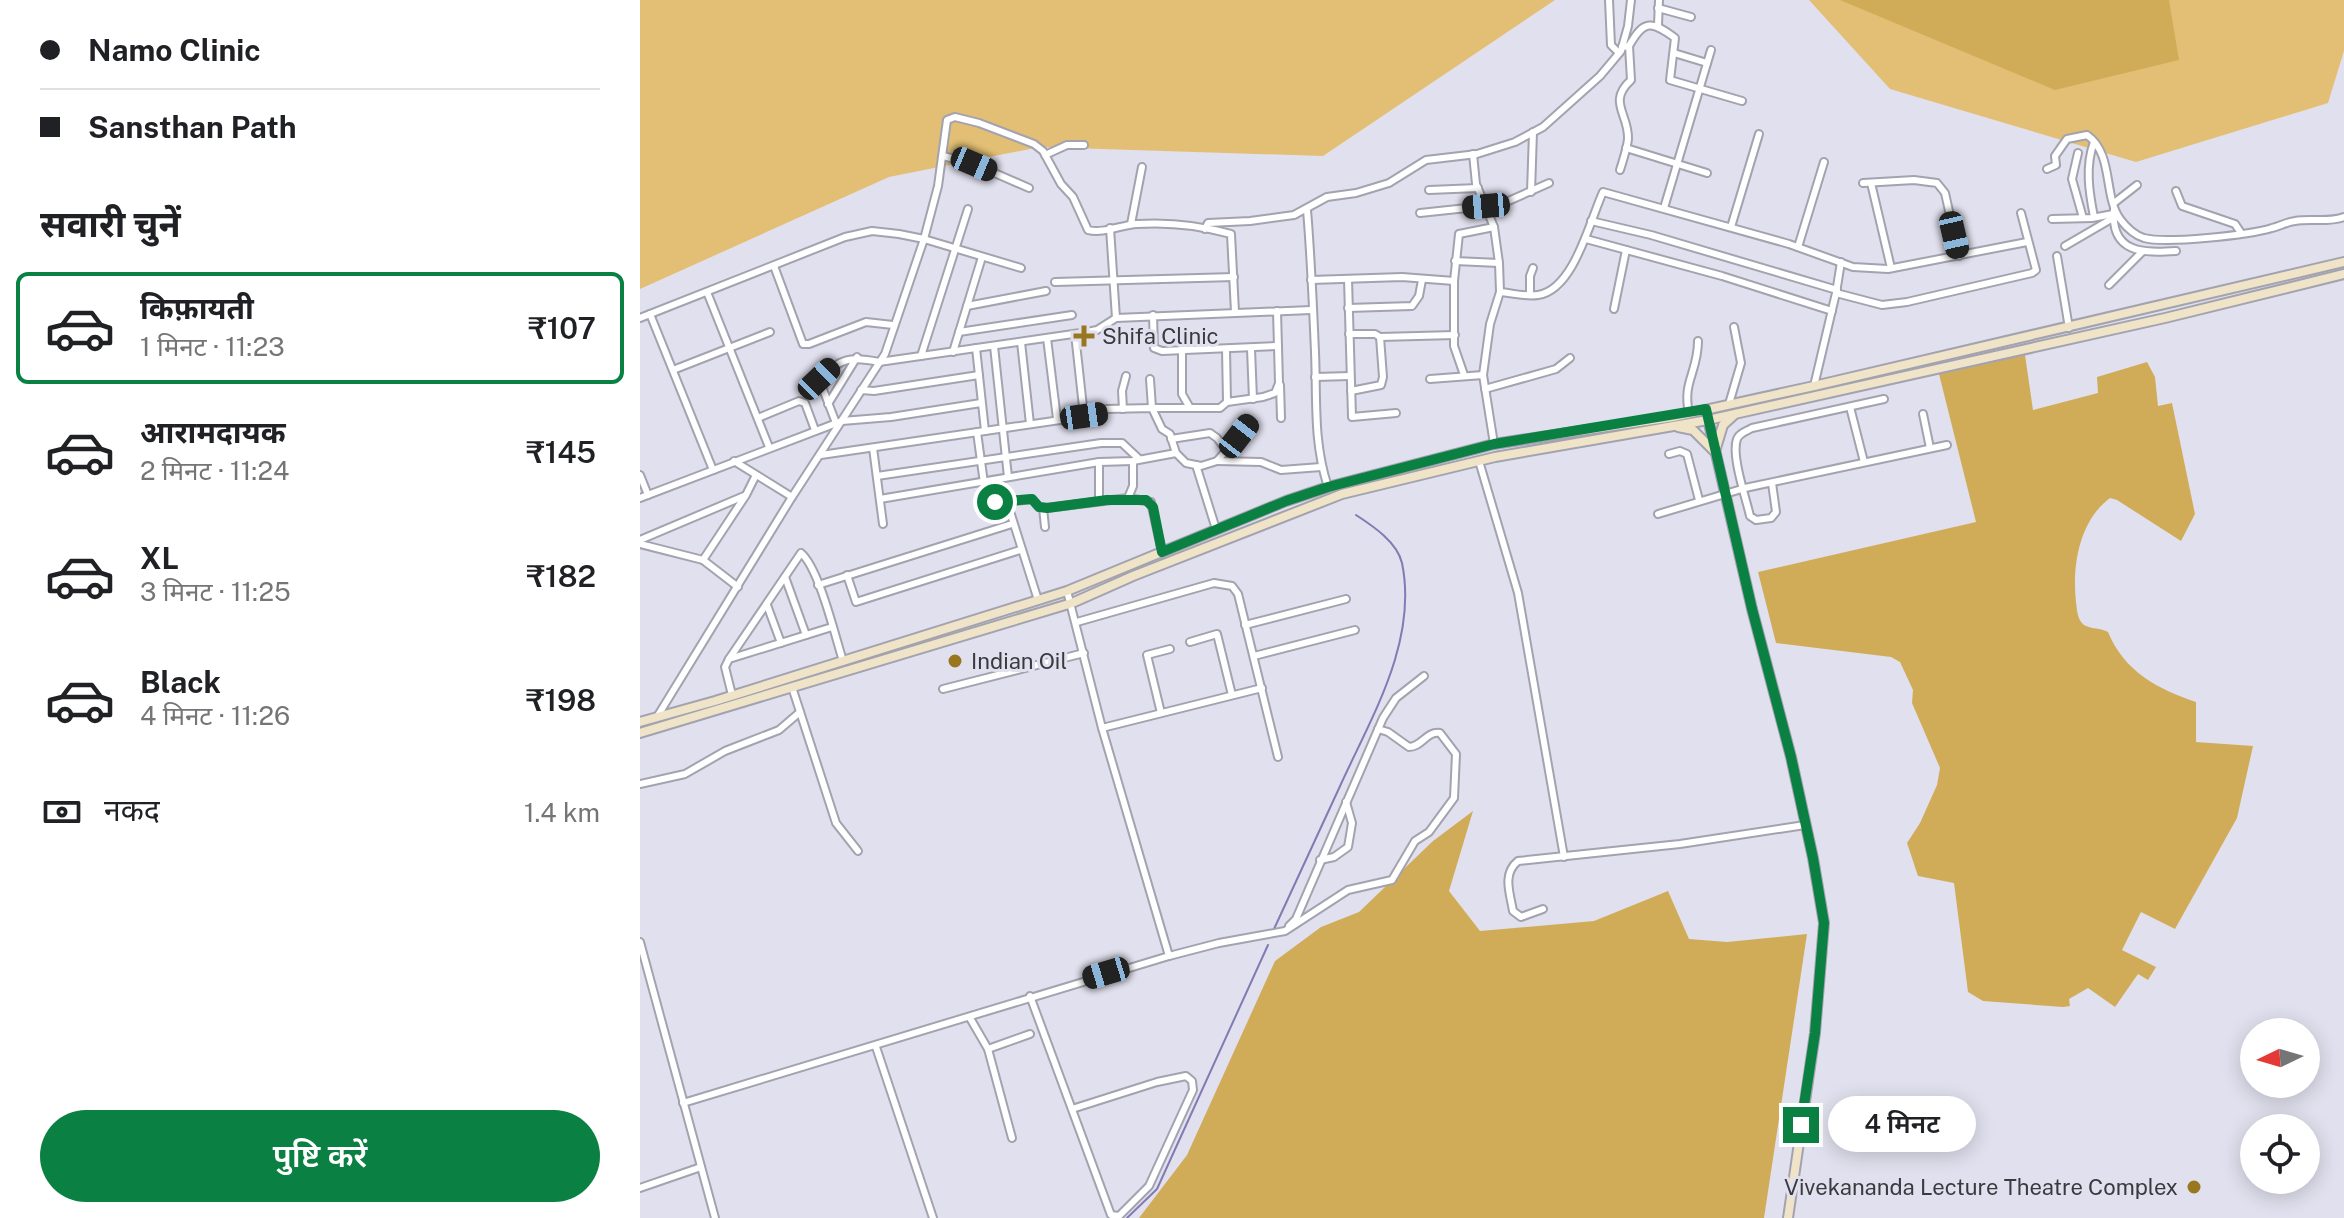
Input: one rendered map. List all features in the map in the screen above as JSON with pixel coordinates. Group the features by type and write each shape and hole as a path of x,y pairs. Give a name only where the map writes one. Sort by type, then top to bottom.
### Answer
{"main road":[{"path":"640,722 1067,591 1216,529 1328,487 1494,444 1689,413 1814,386 2344,262"},
{"path":"640,733 1072,603 1147,570 1342,494 1479,461 1708,420 2135,325 2344,274"},
{"path":"1706,409 1752,609 1791,757 1824,923 1815,1033 1788,1218"},
{"path":"1716,452 1723,425 1735,414"},
{"path":"1675,426 1693,430 1716,452"}],"street":[{"path":"1609,0 1611,45 1624,49"},
{"path":"1620,170 1628,136 1619,105 1620,92 1631,80 1624,49 1631,0"},
{"path":"1658,25 1659,0"},
{"path":"1658,8 1691,17"},
{"path":"1205,229 1208,223 1269,219 1307,210 1327,197 1356,193 1389,183 1426,160 1473,154 1515,142 1533,132 1600,76 1638,31 1647,25 1658,25 1675,38 1668,78 1742,101"},
{"path":"1664,208 1711,50"},
{"path":"1674,53 1707,63"},
{"path":"660,728 657,717 839,422 885,354 924,239 943,156 947,120 955,117 1034,144 1045,155 1067,194 1073,197 1088,230 1095,232 1131,224 1174,225 1231,234 1235,312"},
{"path":"1531,192 1533,132"},
{"path":"1731,227 1759,134"},
{"path":"2047,169 2056,165 2055,156 2069,138 2087,135 2094,142 2106,169 2122,241 2142,252 2176,251"},
{"path":"2094,142 2089,161 2094,217"},
{"path":"1045,155 1067,145 1084,145"},
{"path":"1626,148 1707,173"},
{"path":"2078,153 2072,179 2083,218"},
{"path":"1473,154 1478,188 1494,227 1499,263 1500,292 1490,324 1483,375 1494,444"},
{"path":"943,156 974,164 1029,188"},
{"path":"1798,247 1824,162"},
{"path":"1131,224 1142,167"},
{"path":"1863,183 1914,180 1937,183 1945,193 1959,256"},
{"path":"1420,213 1487,208 1549,183"},
{"path":"1871,183 1891,268"},
{"path":"2065,246 2114,210 2137,185"},
{"path":"1429,190 1478,188"},
{"path":"2176,191 2182,206 2235,224 2241,233"},
{"path":"1500,292 1540,295 1562,283 1586,239 1603,192 1798,247 1853,267 1891,268 2027,242"},
{"path":"921,356 968,209"},
{"path":"1307,210 1315,427 1321,467 1328,487"},
{"path":"2052,219 2094,217 2114,210"},
{"path":"2114,210 2130,230 2151,240 2223,236 2296,221 2344,217"},
{"path":"1591,221 1651,235 1882,305 2032,273 2036,270 2021,213"},
{"path":"1464,375 1454,346 1454,281 1459,234 1494,227"},
{"path":"1110,228 1116,318"},
{"path":"640,318 845,237 872,231 924,239 1021,268"},
{"path":"1586,239 1722,276 1832,311"},
{"path":"1614,309 1626,250"},
{"path":"2109,285 2142,252"},
{"path":"2057,256 2069,328"},
{"path":"953,352 982,257"},
{"path":"1455,261 1499,263"},
{"path":"1814,386 1841,262"},
{"path":"774,266 803,344 866,322 893,325"},
{"path":"1530,295 1533,268"},
{"path":"1055,282 1234,277"},
{"path":"1311,280 1402,277 1454,281"},
{"path":"1348,279 1352,417 1396,413"},
{"path":"1348,308 1412,306 1419,296 1422,280"},
{"path":"967,306 1046,291"},
{"path":"707,292 769,447"},
{"path":"839,422 819,379 834,364 857,357 879,362 1075,334 1097,330 1116,318 1311,310"},
{"path":"1277,311 1281,418"},
{"path":"650,314 713,470"},
{"path":"959,332 1072,315"},
{"path":"1153,315 1154,348 1162,351 1278,346"},
{"path":"1729,404 1741,363 1734,327"},
{"path":"673,370 770,332"},
{"path":"1075,334 1084,416"},
{"path":"1349,334 1375,334 1380,337 1455,335"},
{"path":"1351,391 1381,385 1380,337"},
{"path":"1047,338 1057,419"},
{"path":"1689,413 1686,390 1698,358 1698,341"},
{"path":"1021,342 1030,424"},
{"path":"994,346 1008,477"},
{"path":"976,348 981,403 980,461 986,498 1007,502 1032,499 1043,508 1045,527"},
{"path":"1226,349 1227,402"},
{"path":"1251,349 1253,399"},
{"path":"1182,350 1182,394 1190,408"},
{"path":"828,404 857,357"},
{"path":"1485,389 1547,373 1570,358"},
{"path":"861,390 874,391 979,375"},
{"path":"1430,379 1483,375"},
{"path":"1123,409 1122,391 1126,376"},
{"path":"1315,377 1350,376"},
{"path":"1150,379 1152,408 1162,429 1170,434 1176,453 1186,463 1261,462 1281,470 1321,467"},
{"path":"821,455 1101,414 1106,409 1220,408 1227,402 1275,393 1279,383"},
{"path":"1772,483 1776,512 1771,518 1756,520 1750,516 1737,454 1740,434 1752,428 1884,399"},
{"path":"758,418 799,401 805,403 815,430"},
{"path":"640,498 839,422 981,403"},
{"path":"1850,407 1864,462"},
{"path":"1923,414 1930,448"},
{"path":"1217,461 1250,423"},
{"path":"1171,439 1210,433 1227,451"},
{"path":"877,476 1101,443 1122,443 1136,460 1133,486 1128,498"},
{"path":"1658,514 1745,488 1947,445"},
{"path":"873,448 883,524"},
{"path":"1669,454 1680,451 1687,454 1699,500"},
{"path":"880,499 1099,462 1176,453"},
{"path":"733,461 792,497"},
{"path":"1479,461 1518,593 1564,857"},
{"path":"1099,462 1099,501"},
{"path":"1196,465 1216,529"},
{"path":"640,475 648,495"},
{"path":"703,560 756,475"},
{"path":"640,542 746,495"},
{"path":"1043,508 1128,498 1151,502 1162,552"},
{"path":"1007,502 1038,600"},
{"path":"818,585 1012,524"},
{"path":"640,542 703,560 738,587"},
{"path":"847,575 856,602 1020,550"},
{"path":"732,695 725,667 801,553 807,558 818,585 843,661"},
{"path":"785,577 806,635"},
{"path":"1077,622 1214,583 1232,586 1238,594 1278,757"},
{"path":"1067,591 1102,728 1169,956"},
{"path":"1245,625 1346,599"},
{"path":"767,604 781,643"},
{"path":"729,659 832,627"},
{"path":"1254,656 1355,630"},
{"path":"1190,642 1217,634 1232,695"},
{"path":"1161,713 1147,655 1170,649"},
{"path":"943,689 1084,653"},
{"path":"1285,931 1296,919 1378,729 1396,698 1424,676"},
{"path":"792,687 836,823 858,851"},
{"path":"1102,728 1262,688"},
{"path":"640,784 685,774 725,751 779,730 800,712"},
{"path":"683,1103 1169,956 1285,931 1348,890 1392,880 1415,841 1429,832 1454,798 1456,754 1443,736 1435,732 1416,747 1409,747 1388,732 1378,729"},
{"path":"1320,860 1334,857 1348,847 1352,823 1346,802"},
{"path":"1543,909 1521,917 1515,915 1507,878 1509,868 1518,861 1680,844 1805,825"},
{"path":"640,942 715,1218"},
{"path":"1030,996 1111,1215 1119,1216 1149,1186 1193,1090 1192,1081 1186,1076 1157,1082 1072,1109"},
{"path":"970,1018 988,1049 1012,1138"},
{"path":"988,1049 1030,1034"},
{"path":"876,1047 933,1218"},
{"path":"640,1188 701,1167"}],"shaded area":[{"path":"640,0 1555,0 1323,156 1040,147 889,177 640,289"},
{"path":"1809,0 2344,0 2344,51 2328,103 2136,162 1890,89"},
{"path":"1840,0 2169,0 2179,60 2055,90"},
{"path":"2025,355 2033,410 2098,393 2097,377 2147,362 2155,377 2158,406 2172,403 2195,514 2181,541 2110,498 2091,519 2080,545 2075,574 2078,614 2084,625 2108,632 2123,658 2143,677 2196,702 2196,742 2253,746 2237,818 2175,929 2141,912 2122,950 2156,967 2148,980 2138,974 2115,1007 2088,988 2069,999 2070,1006 2063,1007 1983,1001 1968,992 1954,883 1918,876 1907,843 1937,785 1940,768 1912,703 1913,690 1900,662 1891,657 1776,643 1758,572 1976,522 1939,374"},
{"path":"1473,811 1449,891 1480,931 1594,921 1668,891 1689,939 1727,942 1807,934 1764,1218 1139,1218 1187,1155 1275,961 1321,927 1359,912 1433,841"}],"waterway":[{"path":"1274,929 1378,705 1398,649 1404,621 1405,592 1399,555 1384,535 1356,515"},
{"path":"1127,1218 1157,1189 1268,945"}],"place":[{"name":"Shifa Clinic","path":"1084,336"},
{"name":"Indian Oil","path":"955,661"},
{"name":"Vivekananda Lecture Theatre Complex","path":"2194,1187"}],"route":[{"path":"995,502 1032,499 1039,507 1047,508 1128,498 1146,500 1153,507 1162,552 1328,487 1494,444 1673,417 1706,409 1752,609 1791,757 1824,923 1815,1033 1801,1125"}]}
